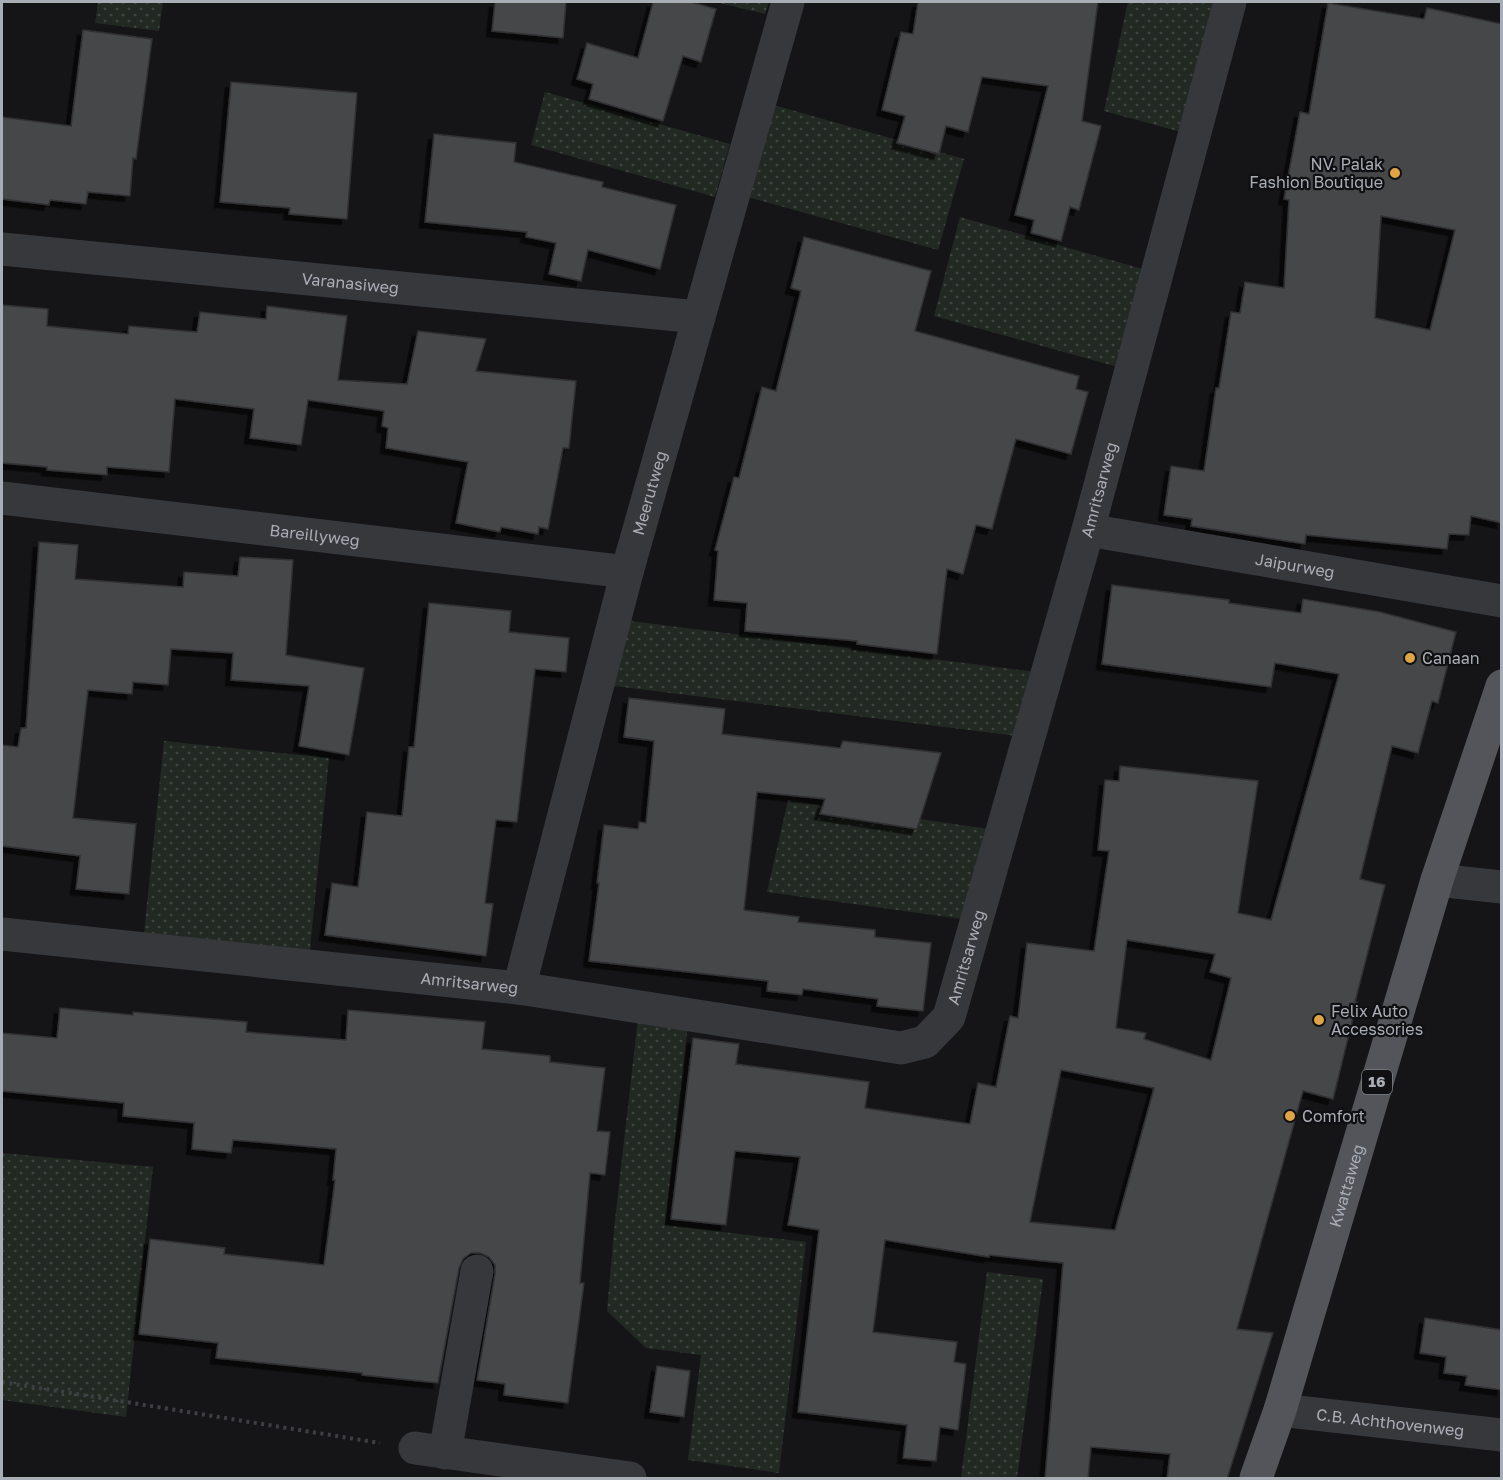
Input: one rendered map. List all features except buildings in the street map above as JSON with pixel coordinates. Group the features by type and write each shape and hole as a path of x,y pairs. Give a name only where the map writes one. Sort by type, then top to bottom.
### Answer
{"main road":[{"name":"Kwattaweg","path":"1256,1479 1280,1410 1437,880 1502,686"}],"street":[{"name":"Meerutweg","path":"519,988 627,572 788,2"},
{"name":"Amritsarweg","path":"2,934 519,988 900,1048 925,1042 949,1017 1088,530 1230,2"},
{"name":"Varanasiweg","path":"2,249 698,316"},
{"name":"Bareillyweg","path":"2,498 627,572"},
{"name":"Jaipurweg","path":"1088,530 1502,601"},
{"path":"1437,880 1502,887"},
{"path":"477,1271 430,1450 630,1479"},
{"name":"C.B. Achthovenweg","path":"1280,1410 1502,1435"}],"path":[{"path":"2,1382 430,1450"}],"shaded area":[{"path":"98,2 163,2 159,31 95,23"},
{"path":"715,2 769,2 765,14"},
{"path":"1128,2 1217,2 1181,132 1104,111"},
{"path":"545,92 730,144 715,197 531,145"},
{"path":"770,104 964,159 938,250 744,196"},
{"path":"960,217 1146,270 1118,367 934,316"},
{"path":"630,621 1036,672 1017,736 614,686"},
{"path":"164,741 329,758 310,950 144,933"},
{"path":"788,800 989,829 962,919 767,892"},
{"path":"638,1018 688,1024 665,1225 806,1242 779,1473 688,1460 701,1355 646,1348 607,1311"},
{"path":"2,1153 153,1167 126,1417 2,1400"},
{"path":"987,1272 1043,1279 1017,1478 961,1478"}],"place":[{"name":"NV. Palak Fashion Boutique","path":"1395,173"},
{"name":"Canaan","path":"1410,658"},
{"name":"Felix Auto Accessories","path":"1319,1020"},
{"name":"Comfort","path":"1290,1116"}]}
